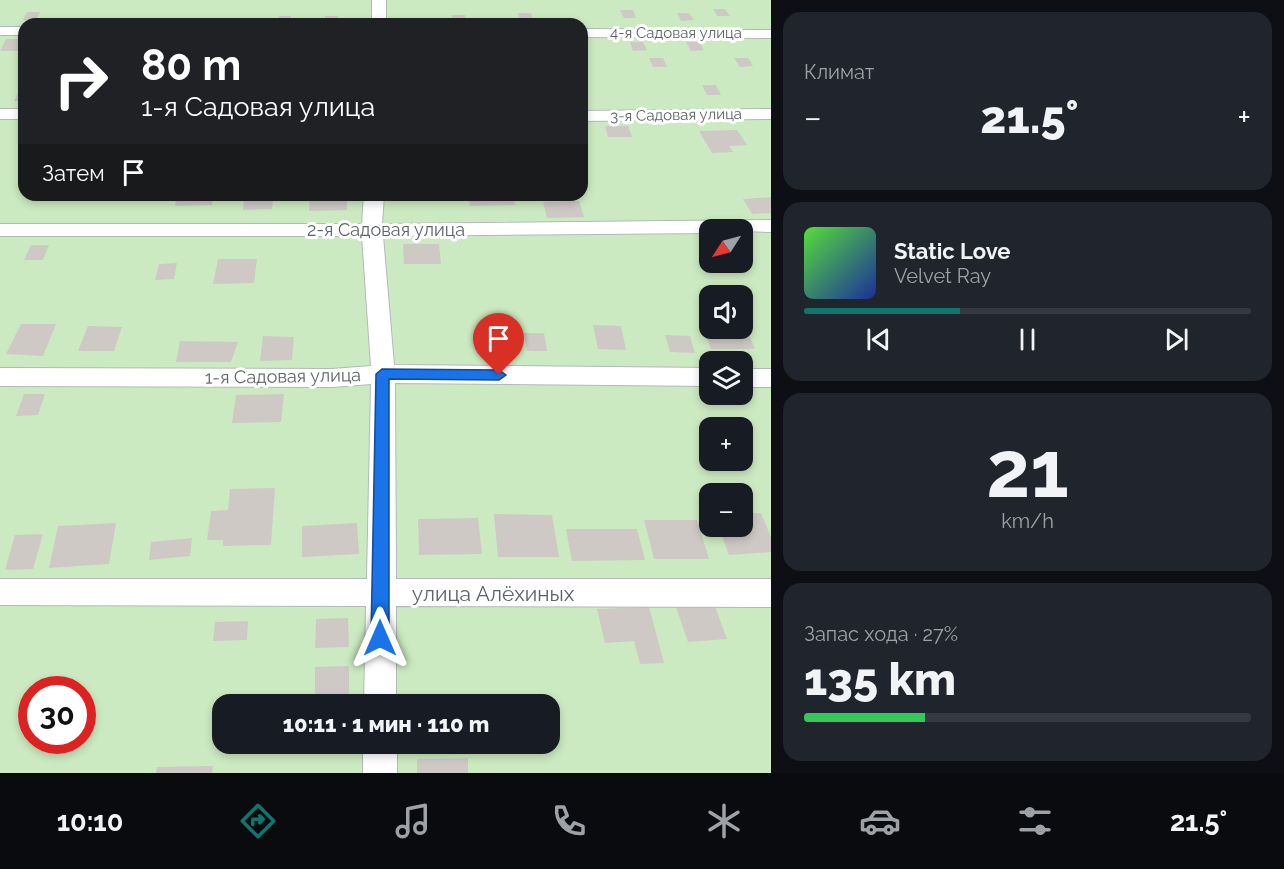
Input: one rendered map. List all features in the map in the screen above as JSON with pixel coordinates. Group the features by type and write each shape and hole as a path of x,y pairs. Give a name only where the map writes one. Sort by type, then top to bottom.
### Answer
{"street":[{"path":"379,0 379,18"},
{"path":"0,31 18,31"},
{"name":"4-я Садовая улица","path":"588,33 771,34"},
{"path":"0,114 18,114"},
{"name":"3-я Садовая улица","path":"588,116 771,114"},
{"path":"374,201 372,230 382,374 380,694"},
{"name":"2-я Садовая улица","path":"0,230 372,230 771,226"},
{"name":"1-я Садовая улица","path":"0,377 332,378 382,374 699,377"},
{"path":"753,378 771,378"},
{"name":"улица Алёхиных","path":"0,592 771,593"},
{"path":"380,754 380,773"}],"green space":[{"path":"0,0 771,0 771,773 0,773"}],"building":[{"path":"713,9 725,9 730,16 717,16"},
{"path":"620,10 633,10 636,18 624,18"},
{"path":"27,12 40,12 37,18 24,18"},
{"path":"518,13 531,13 532,18 519,18"},
{"path":"677,13 689,13 694,20 681,21"},
{"path":"452,15 465,15 465,18 452,18"},
{"path":"279,16 291,16 291,18 278,18"},
{"path":"325,16 338,16 338,18 325,18"},
{"path":"6,39 18,39 18,51 0,51"},
{"path":"630,42 643,42 647,50 633,51"},
{"path":"686,42 699,42 704,50 691,51"},
{"path":"649,58 663,58 667,67 653,67"},
{"path":"734,58 748,58 753,66 740,67"},
{"path":"702,85 716,85 721,95 707,95"},
{"path":"605,126 628,126 632,137 608,137"},
{"path":"737,130 747,145 729,146 733,152 712,153 699,131"},
{"path":"771,197 771,213 752,214 743,199"},
{"path":"176,201 212,201 212,205 175,206"},
{"path":"244,201 273,201 272,209 243,210"},
{"path":"310,201 347,201 347,210 309,211"},
{"path":"469,201 514,201 515,205 470,206"},
{"path":"579,201 584,217 547,218 543,202"},
{"path":"403,244 439,244 441,264 404,264"},
{"path":"31,245 49,245 43,260 24,260"},
{"path":"218,259 257,259 254,283 213,284"},
{"path":"177,263 174,279 155,280 159,264"},
{"path":"21,324 56,324 43,356 6,354"},
{"path":"593,325 621,326 626,350 598,349"},
{"path":"88,326 122,327 114,351 78,351"},
{"path":"524,333 544,333 547,351 527,351"},
{"path":"665,335 690,336 695,353 670,352"},
{"path":"263,336 294,337 292,360 260,361"},
{"path":"707,339 751,339 755,349 711,349"},
{"path":"180,341 238,342 231,362 176,362"},
{"path":"24,394 45,394 38,415 16,416"},
{"path":"284,394 281,422 232,423 236,395"},
{"path":"275,488 271,545 223,546 223,540 207,540 211,511 228,510 230,489"},
{"path":"753,513 761,513 771,537 771,552 729,555 722,537 753,537"},
{"path":"494,514 552,515 559,557 498,557"},
{"path":"478,518 482,554 419,555 418,519"},
{"path":"644,520 697,520 699,537 702,537 709,559 654,559"},
{"path":"116,523 109,564 49,568 58,526"},
{"path":"357,523 359,554 302,557 302,526"},
{"path":"566,529 637,529 645,560 572,561"},
{"path":"43,534 33,569 5,570 15,535"},
{"path":"192,538 190,556 149,560 151,542"},
{"path":"713,601 727,639 688,642 675,604"},
{"path":"649,607 664,663 640,664 634,641 605,643 597,609"},
{"path":"348,618 349,647 315,648 316,619"},
{"path":"248,621 247,640 213,641 215,622"},
{"path":"349,666 349,694 315,694 315,667"},
{"path":"468,758 468,773 417,773 417,759"},
{"path":"213,766 212,773 156,773 157,767"}],"route":[{"path":"380,638 382,374 499,375"}]}
